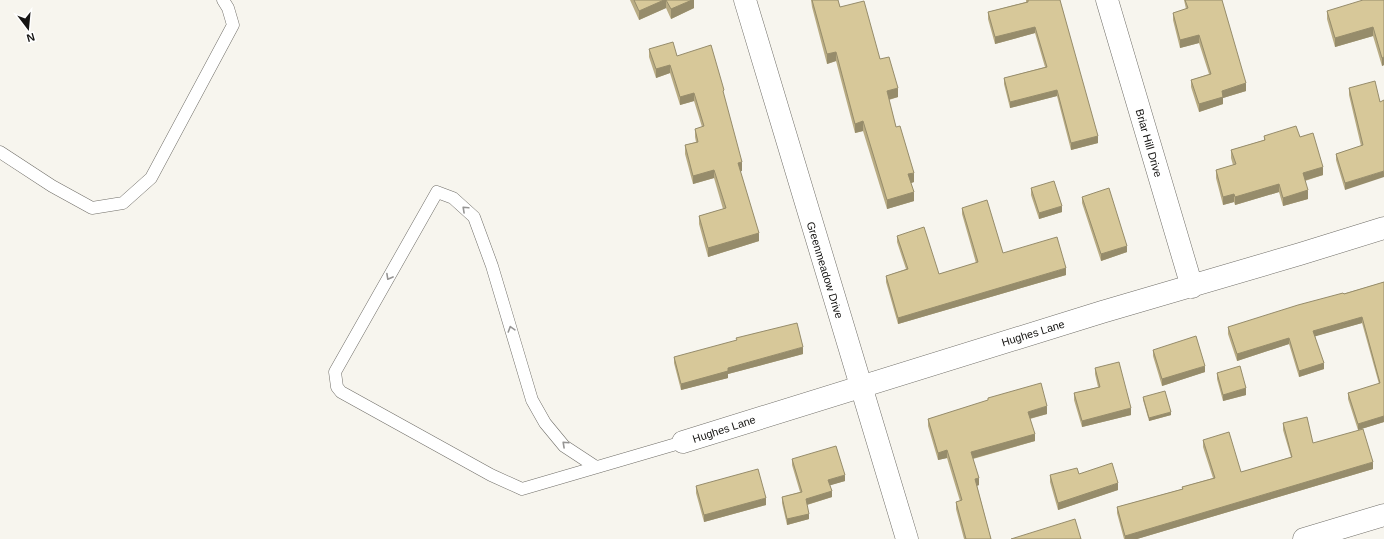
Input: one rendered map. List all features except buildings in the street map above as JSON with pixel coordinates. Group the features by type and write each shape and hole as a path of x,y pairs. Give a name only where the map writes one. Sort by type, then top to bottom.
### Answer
{"street":[{"name":"Greenmeadow Drive","path":"745,0 907,539"},
{"name":"Briar Hill Drive","path":"1107,0 1192,287"},
{"name":"Hughes Lane","path":"683,442 1102,312 1192,287 1384,228"},
{"path":"1304,539 1384,515"}],"lane":[{"path":"0,152 52,186 92,208 123,203 152,178 233,25 228,8 223,0"},
{"path":"596,468 564,446 545,423 532,400 492,266 474,217 453,198 437,192 336,372 337,386 341,392 491,475 522,489 596,468 683,442"}]}
